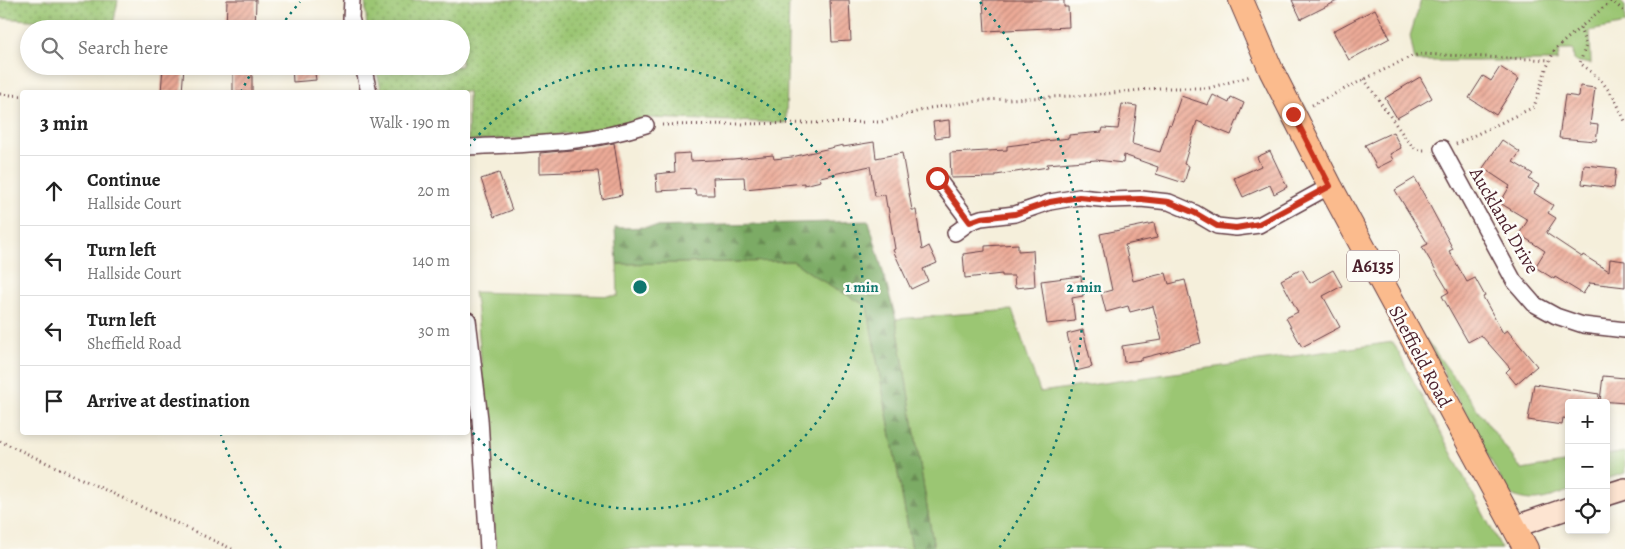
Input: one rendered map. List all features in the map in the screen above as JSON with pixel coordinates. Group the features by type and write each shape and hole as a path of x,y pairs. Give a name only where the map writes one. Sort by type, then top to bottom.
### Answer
{"main road":[{"name":"Sheffield Road","path":"1241,0 1271,70 1330,186 1526,549"}],"street":[{"path":"352,0 352,20"},
{"path":"365,75 369,90"},
{"path":"470,147 553,143 619,134 646,125"},
{"name":"Auckland Drive","path":"1442,149 1514,281 1534,304 1556,316 1582,325 1625,330"},
{"path":"937,178 970,222"},
{"path":"955,232 970,222 981,218 1015,214 1050,202 1079,197 1169,202 1195,213 1217,226 1236,228 1259,224 1330,186"},
{"path":"470,336 480,419 488,549"},
{"path":"1610,494 1625,489"},
{"path":"1514,527 1565,509"}],"path":[{"path":"1364,79 1409,143 1417,150 1442,149 1534,107 1555,49 1611,0 1625,12"},
{"path":"1580,28 1586,45 1580,63 1600,79 1615,99 1625,121"},
{"path":"1293,114 1412,56 1422,54 1550,60"},
{"path":"646,125 881,122 930,108 986,100 1094,95 1160,88 1209,88 1271,70"},
{"path":"0,94 20,96"},
{"path":"0,441 232,549"}],"green space":[{"path":"0,0 118,0 114,20 28,20 0,18"},
{"path":"365,0 789,0 786,123 649,118 613,127 541,137 470,141 470,90 381,90 377,75 470,75 470,20 366,20"},
{"path":"1421,0 1619,0 1625,6 1625,24 1590,31 1591,64 1574,61 1573,50 1560,50 1557,61 1415,61 1410,36"},
{"path":"869,221 896,319 934,549 912,549 867,306 819,279 793,261 617,264 615,228"},
{"path":"793,261 819,279 867,306 912,549 496,549 474,292 618,296 617,264"},
{"path":"1012,310 1040,392 1393,342 1502,549 934,549 896,319"},
{"path":"1425,338 1522,470 1565,463 1565,492 1539,500 1525,499 1509,494"},
{"path":"1625,452 1625,473 1610,478 1610,454"}],"building":[{"path":"227,0 256,0 255,20 226,20"},
{"path":"830,0 849,0 851,41 832,42"},
{"path":"983,0 1064,0 1064,7 1068,7 1069,27 985,31"},
{"path":"1292,0 1339,0 1301,19"},
{"path":"1375,9 1390,38 1349,60 1333,31"},
{"path":"1500,67 1519,79 1496,115 1469,98 1483,76 1491,81"},
{"path":"162,75 183,75 182,90 161,90"},
{"path":"233,75 252,75 252,90 233,90"},
{"path":"293,75 315,75 316,80 293,82"},
{"path":"1420,77 1432,98 1397,118 1385,98"},
{"path":"1580,86 1595,88 1590,124 1598,125 1596,141 1559,138 1565,95 1579,97"},
{"path":"1213,95 1229,103 1231,97 1244,103 1231,135 1197,121 1184,164 1189,166 1184,183 1156,174 1158,167 1124,155 1123,163 1096,160 1047,164 1048,167 996,175 996,177 951,178 950,153 1007,150 1007,146 1069,138 1069,135 1102,132 1103,128 1118,129 1122,104 1137,106 1132,144 1160,152 1181,96 1208,105"},
{"path":"949,120 950,136 935,138 933,122"},
{"path":"1393,132 1401,148 1390,154 1393,160 1377,168 1365,145"},
{"path":"1502,140 1520,152 1513,162 1533,174 1529,179 1539,185 1534,193 1553,205 1548,213 1556,218 1546,233 1582,257 1583,255 1609,271 1610,259 1625,261 1625,287 1590,283 1583,294 1535,267 1545,251 1519,234 1528,220 1500,203 1510,186 1483,168"},
{"path":"874,142 876,158 902,153 912,210 916,210 922,250 929,246 937,263 923,269 928,281 911,289 893,250 895,249 885,195 875,196 870,166 820,177 821,181 804,185 804,183 745,189 744,177 713,178 714,195 696,195 695,189 657,191 656,174 675,172 674,154 690,153 691,161 773,155 774,159 792,157 843,145 843,147"},
{"path":"614,143 622,195 602,199 598,171 540,173 540,153 582,149"},
{"path":"1270,151 1287,187 1274,194 1270,185 1243,197 1234,178 1261,166 1257,157"},
{"path":"1584,165 1616,168 1614,188 1582,184"},
{"path":"499,173 512,210 494,217 481,179"},
{"path":"1415,178 1453,249 1449,251 1467,282 1475,278 1503,333 1507,330 1537,366 1516,384 1506,372 1510,368 1481,335 1468,342 1442,296 1449,292 1422,247 1428,244 1395,190"},
{"path":"1154,223 1157,238 1125,245 1133,281 1166,273 1169,284 1185,280 1201,343 1142,358 1142,360 1124,362 1122,346 1162,340 1153,306 1130,312 1128,306 1106,312 1101,293 1112,290 1100,234"},
{"path":"1018,244 1018,251 1033,250 1035,286 1015,288 1014,276 1002,276 1002,274 965,278 963,254 985,251 985,246"},
{"path":"1302,269 1310,283 1333,270 1342,286 1323,296 1340,327 1302,347 1286,318 1298,312 1281,280"},
{"path":"1081,276 1083,296 1072,298 1075,321 1047,324 1041,281"},
{"path":"1083,330 1092,367 1076,371 1067,334"},
{"path":"1603,376 1625,378 1625,403 1610,402 1610,399 1600,399"},
{"path":"1534,384 1599,394 1598,399 1565,399 1565,418 1563,418 1562,425 1528,420"}],"route":[{"path":"937,178 970,222 981,218 1015,214 1050,202 1079,197 1169,202 1195,213 1217,226 1236,228 1259,224 1330,186 1293,114"}]}
